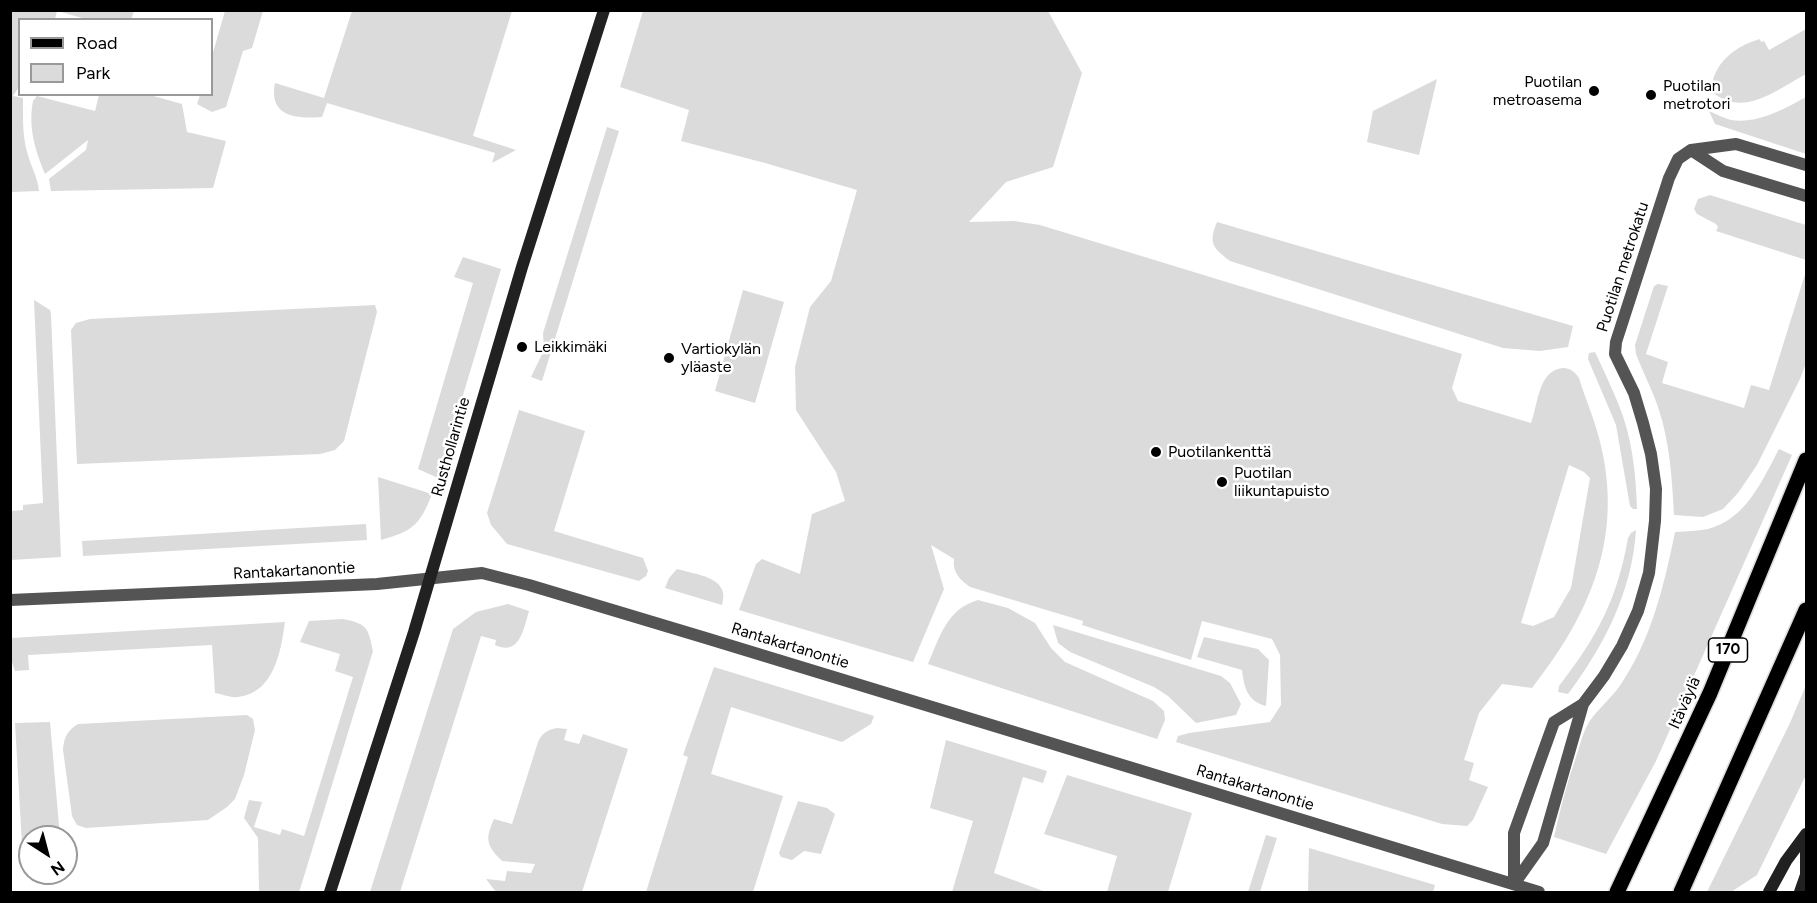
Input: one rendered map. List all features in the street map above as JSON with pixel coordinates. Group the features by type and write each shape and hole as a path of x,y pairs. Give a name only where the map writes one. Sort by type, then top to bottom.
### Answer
{"main road":[{"name":"Rusthollarintie","path":"330,892 430,577 522,267 604,10"},
{"name":"Itäväylä","path":"1617,892 1710,693 1806,460"},
{"path":"1681,892 1806,610"},
{"path":"1769,892 1786,861 1806,834"},
{"path":"1800,892 1806,874 1806,834"}],"street":[{"path":"1691,150 1736,144 1806,165"},
{"path":"1691,150 1723,171 1806,196"},
{"name":"Puotilan metrokatu","path":"1514,884 1543,843 1583,704 1604,676 1622,646 1638,611 1649,573 1655,521 1651,454 1634,393 1615,354 1616,342 1669,178 1678,159 1691,150"},
{"name":"Rantakartanontie","path":"10,600 377,584 482,573 530,585 1539,892"},
{"name":"Puotilan metrokatu","path":"1514,884 1514,833 1554,722 1583,704"}],"green space":[{"path":"57,10 134,11 132,18 82,18"},
{"path":"10,11 57,11 55,18 18,18 18,88 13,96 23,98 25,141 39,191 11,192"},
{"path":"225,11 263,11 252,48 243,51 226,107 212,112 197,104 200,96 213,96 213,53"},
{"path":"352,11 512,11 473,136 516,150 492,163 495,153 327,103 322,117 294,116 280,109 274,94 275,83 324,98"},
{"name":"Puotilan liikuntapuisto","path":"643,11 1048,11 1082,73 1053,167 1006,182 969,222 1014,221 1040,225 1462,354 1452,388 1458,401 1531,423 1540,390 1548,375 1563,368 1574,372 1579,378 1595,423 1606,474 1608,507 1605,540 1586,602 1553,660 1532,688 1502,684 1479,713 1464,760 1474,763 1469,780 1488,787 1473,820 1467,826 1442,824 1176,742 1178,736 1189,733 1270,722 1281,705 1280,655 1272,639 1202,621 1191,660 1082,625 1083,621 970,587 957,575 954,559 931,545 944,589 913,662 739,610 756,564 762,559 800,574 812,514 845,501 836,472 796,410 795,367 810,307 831,281 857,190 681,141 689,110 620,87","holes":["1569,465 1584,472 1590,478 1571,588 1554,617 1533,626 1521,623"]},
{"path":"1806,29 1806,74 1771,94 1747,102 1723,99 1711,91 1716,72 1734,51 1760,39 1761,42 1764,41 1769,50"},
{"path":"1437,79 1419,155 1367,142 1373,111"},
{"path":"37,96 95,111 99,96 154,96 182,104 187,132 226,141 213,188 51,191 49,179 86,150 88,140 45,174 35,147 32,129 33,101"},
{"path":"1806,97 1806,154 1715,124 1709,111 1731,120 1751,120 1761,118"},
{"path":"607,127 619,131 542,381 531,377 544,350 543,333"},
{"path":"1710,195 1806,225 1806,260 1716,231 1718,227 1716,224 1697,214 1694,209 1698,199"},
{"path":"1217,222 1573,326 1568,347 1540,351 1503,348 1230,261 1214,244 1213,235"},
{"path":"463,257 501,269 438,478 418,469 473,283 454,277"},
{"path":"1806,271 1806,363 1757,465 1738,493 1723,509 1703,517 1674,515 1666,436 1657,403 1636,354 1635,345 1654,286 1658,284 1668,286 1646,354 1668,362 1662,383 1744,408 1751,385 1769,390"},
{"path":"743,290 784,302 755,403 715,391"},
{"path":"34,300 50,310 51,314 61,557 11,560 11,511 23,510 23,505 43,503"},
{"path":"375,305 377,312 344,441 335,450 320,454 77,464 71,330 76,323 90,319"},
{"path":"1595,352 1627,428 1634,468 1637,509 1630,506 1616,425 1588,359 1589,353"},
{"path":"519,410 585,431 554,531 643,558 648,571 646,576 639,581 507,544 491,525 487,513"},
{"path":"1779,449 1792,455 1656,761 1606,854 1554,837 1561,806 1587,726 1619,687 1648,632 1661,593 1675,532 1708,529 1733,517 1743,508 1759,486"},
{"path":"378,477 432,494 419,520 414,525 408,530 381,540"},
{"path":"366,524 367,540 83,556 82,541"},
{"path":"1636,530 1629,575 1614,617 1593,657 1568,694 1558,692 1559,686 1584,651 1604,617 1618,580 1628,538"},
{"path":"677,569 717,583 722,588 722,605 665,588 669,578"},
{"path":"978,600 1008,608 1035,623 1051,648 1065,662 1153,701 1164,711 1165,720 1157,739 928,664 941,634 952,617 967,604"},
{"path":"508,604 529,611 523,632 515,644 503,648 495,645 496,640 481,636 400,892 370,892 453,629 476,612"},
{"path":"343,619 366,628 373,651 301,886 299,892 259,892 258,838 244,818 249,800 262,802 254,827 280,835 282,829 304,836 353,677 335,671 340,654 300,642 309,621"},
{"path":"285,622 278,657 268,679 250,694 238,697 215,693 212,645 28,655 29,670 15,671 11,659 11,638"},
{"path":"1053,625 1221,676 1230,683 1241,704 1236,715 1196,723 1168,696 1154,687 1070,652 1058,643"},
{"path":"1204,637 1258,649 1269,660 1266,706 1251,697 1244,682 1242,670 1197,657"},
{"path":"714,667 874,716 871,724 842,742 731,707 711,774 783,796 753,892 646,892 688,757 683,755"},
{"path":"1806,685 1806,775 1757,875 1731,892 1707,892 1790,723"},
{"path":"247,715 253,719 255,730 244,775 235,799 208,820 86,828 77,825 72,816 63,750 67,735 78,724"},
{"path":"50,722 59,825 21,825 15,723"},
{"path":"557,728 567,729 564,740 579,744 583,734 628,749 582,892 496,892 486,879 505,881 507,871 531,873 535,864 502,861 490,846 488,837 491,826 494,819 512,824 538,742 545,732"},
{"path":"946,740 1047,771 1043,783 1023,777 994,873 1046,892 952,892 973,821 930,808"},
{"path":"1067,775 1192,813 1168,892 1107,892 1117,856 1044,834"},
{"path":"798,801 827,808 835,814 821,854 804,851 792,860 781,857 779,853"},
{"path":"1266,835 1277,838 1260,892 1248,892"},
{"path":"1309,848 1435,885 1433,892 1308,892"}],"place":[{"name":"Puotilan metroasema","path":"1594,91"},
{"name":"Puotilan metrotori","path":"1651,95"},
{"name":"Leikkimäki","path":"522,347"},
{"name":"Vartiokylän yläaste","path":"669,358"},
{"name":"Puotilankenttä","path":"1156,452"},
{"name":"Puotilan liikuntapuisto","path":"1222,482"}]}
